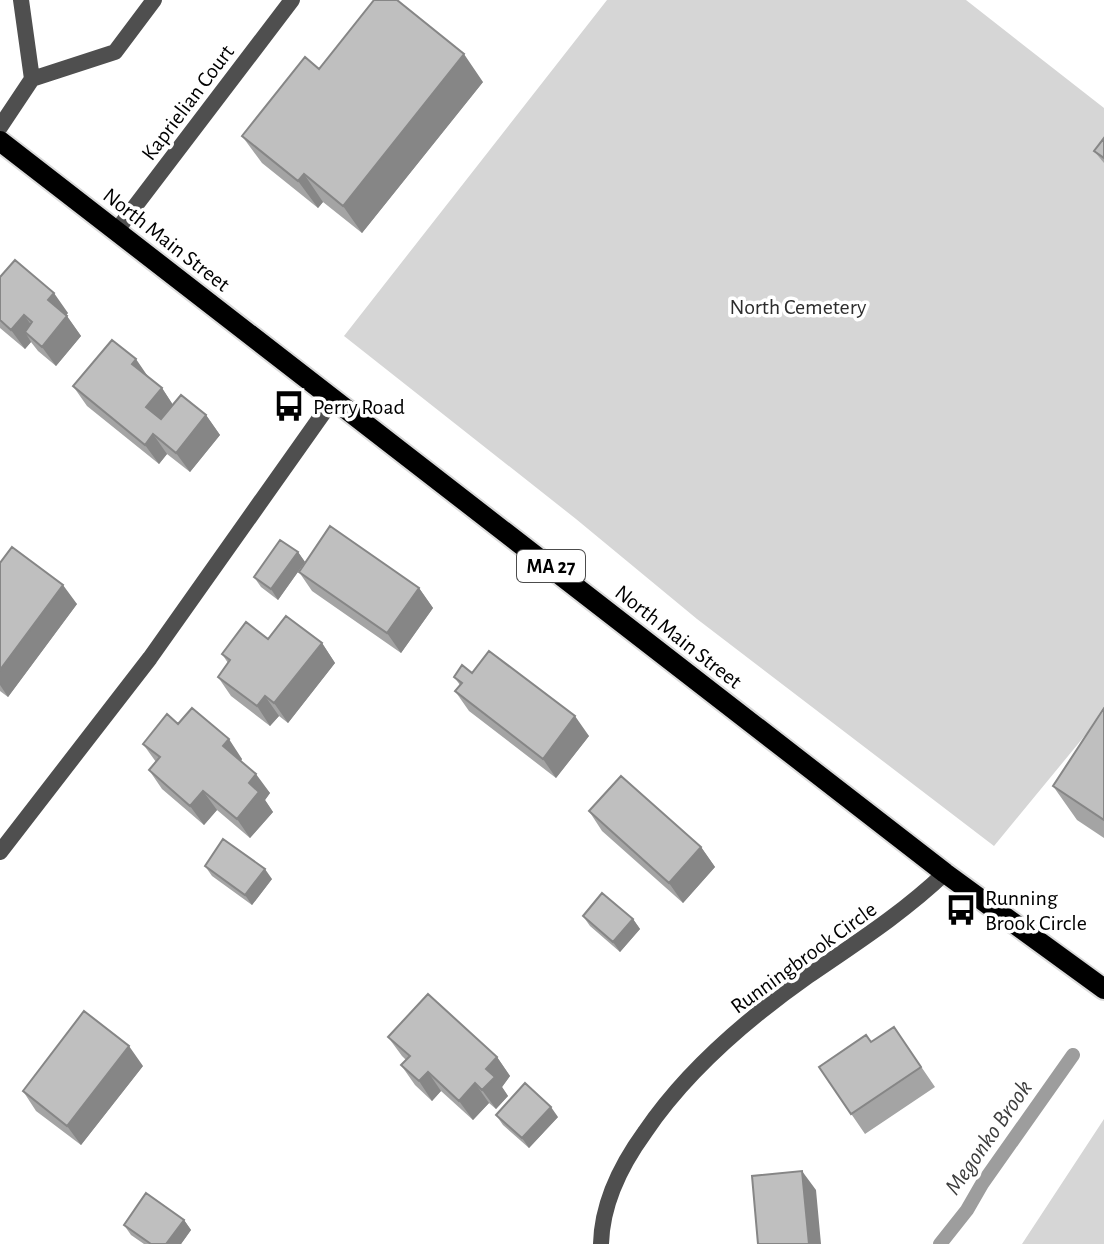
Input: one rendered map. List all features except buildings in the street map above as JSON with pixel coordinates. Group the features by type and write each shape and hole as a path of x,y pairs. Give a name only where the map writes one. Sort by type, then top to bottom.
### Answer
{"main road":[{"name":"North Main Street","path":"0,141 945,873 1104,989"}],"street":[{"path":"21,0 32,79"},
{"path":"0,127 32,79 115,52 154,0"},
{"name":"Kaprielian Court","path":"117,230 292,0"},
{"path":"0,852 150,658 334,398"},
{"name":"Runningbrook Circle","path":"601,1244 607,1205 620,1172 654,1119 679,1088 772,1003 892,919 945,873"}],"green space":[{"name":"North Cemetery","path":"607,0 966,0 1104,108 1104,706 1087,733 994,846 697,619 344,336"},
{"path":"1104,1119 1104,1244 1022,1244"}],"waterway":[{"name":"Megonko Brook","path":"940,1244 967,1210 1073,1055"}],"place":[{"name":"Perry Road","path":"289,406"},
{"name":"Running Brook Circle","path":"961,910"}]}
